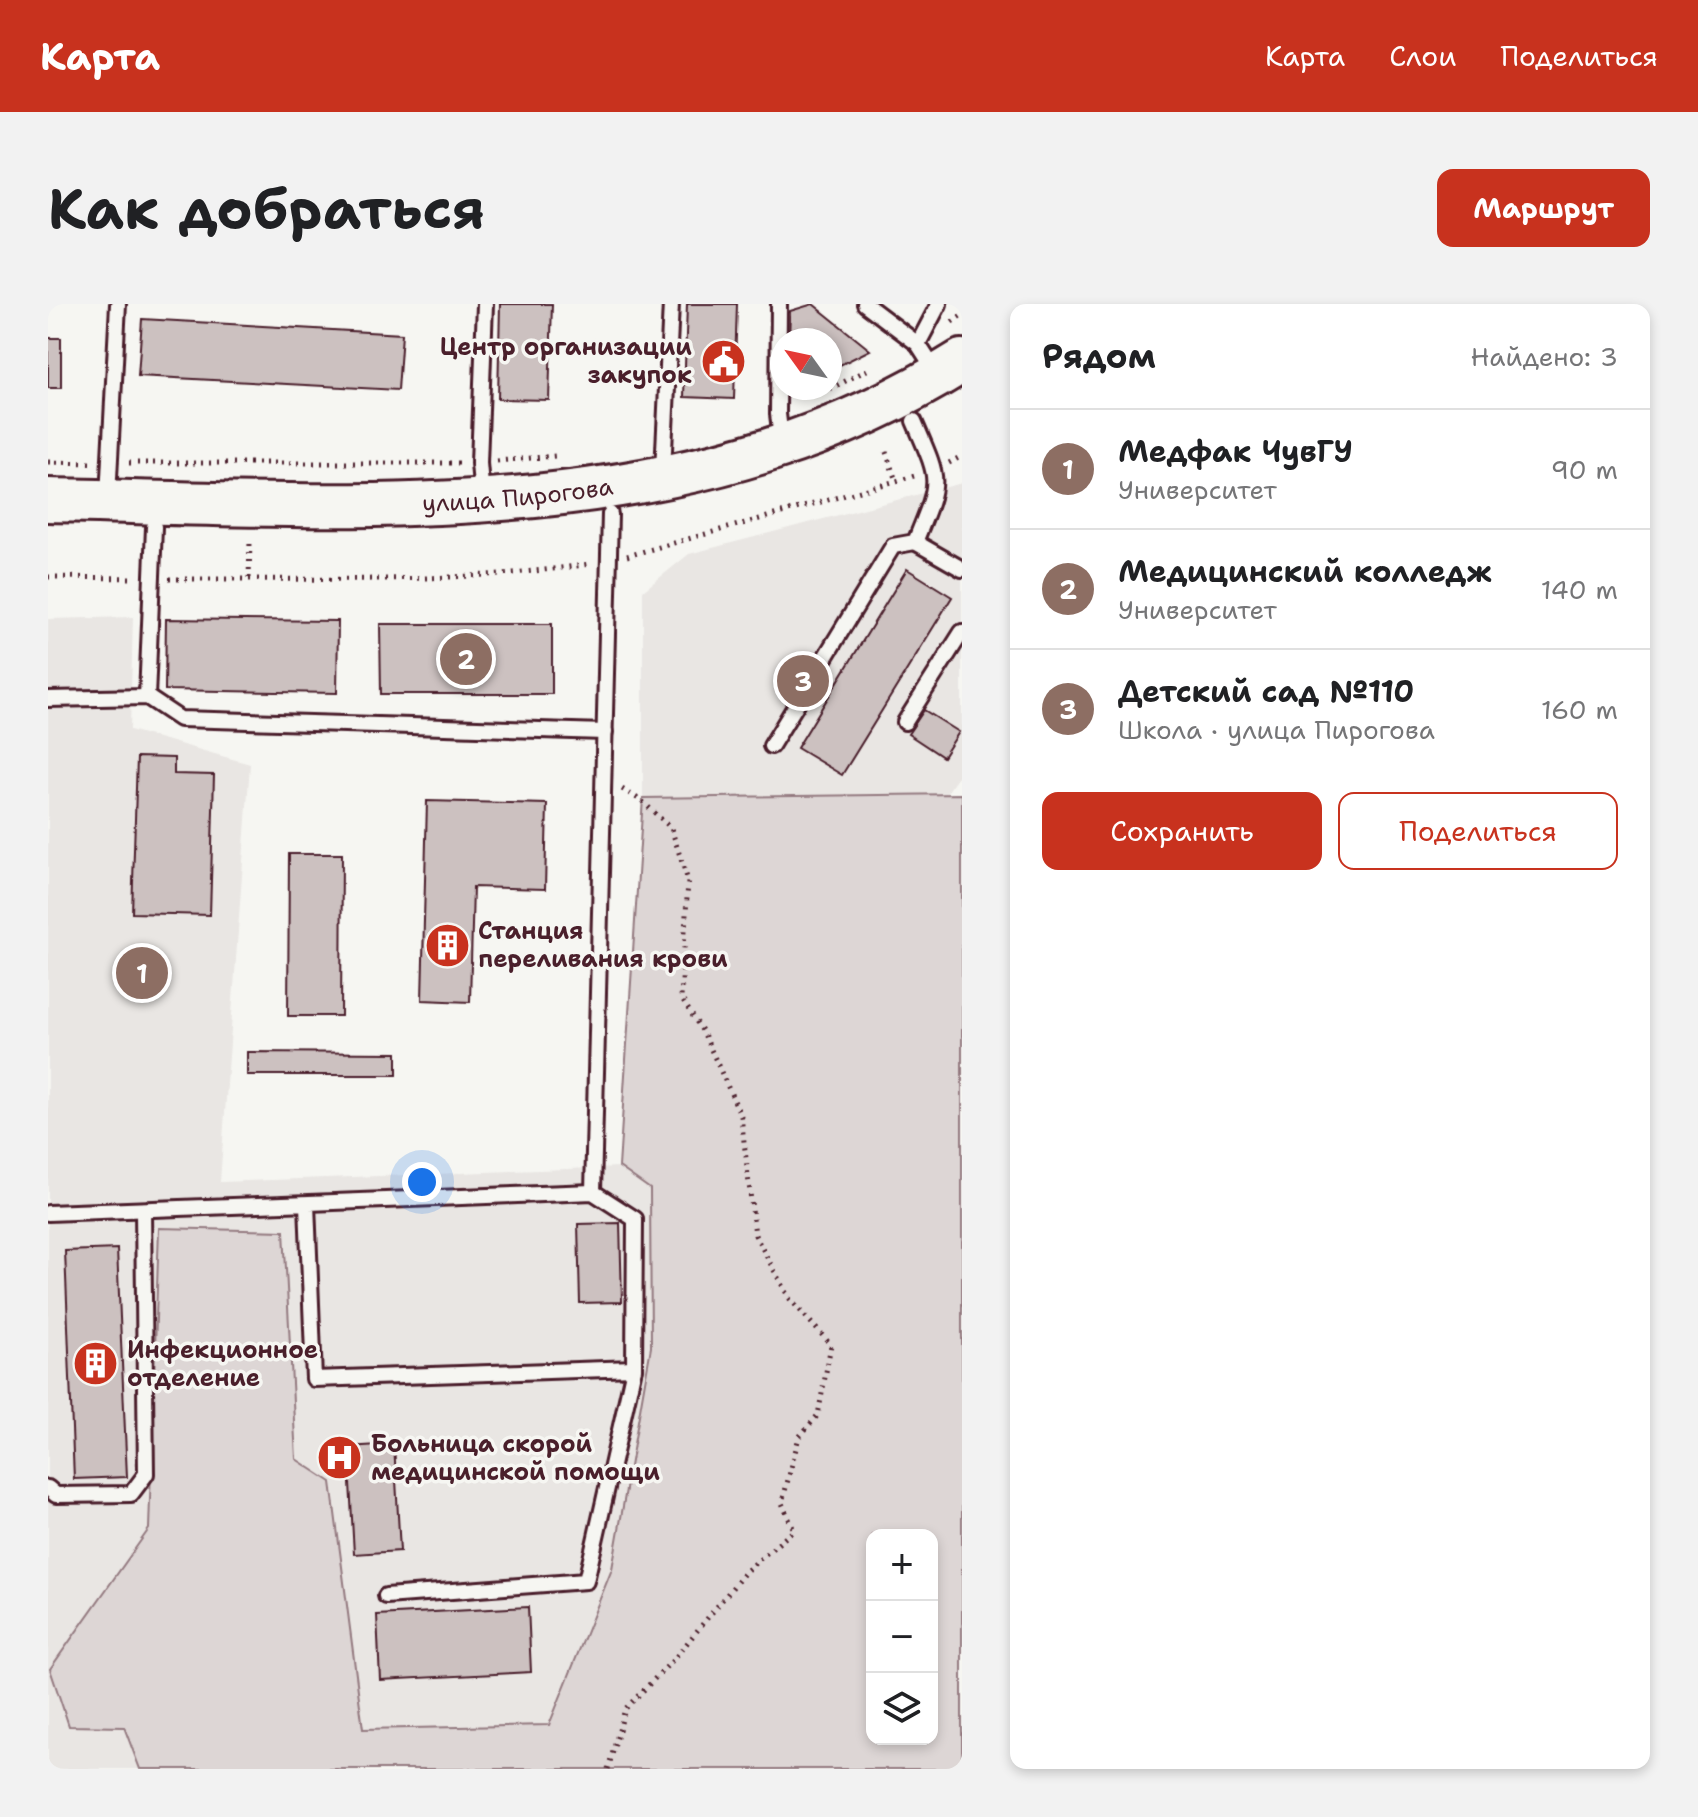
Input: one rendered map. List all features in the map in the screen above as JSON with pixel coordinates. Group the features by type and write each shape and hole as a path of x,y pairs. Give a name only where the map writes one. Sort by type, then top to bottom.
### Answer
{"main road":[{"name":"улица Пирогова","path":"48,500 108,497 154,515 401,505 482,497 610,501 666,492 933,382"},
{"name":"улица Пирогова","path":"48,526 108,497"}],"lane":[{"path":"108,497 118,304"},
{"path":"482,497 485,304"},
{"path":"666,492 662,448 671,304"},
{"path":"779,304 784,444"},
{"path":"865,304 933,382"},
{"path":"915,542 936,489 933,382 939,304"},
{"path":"593,1192 611,561 610,501"},
{"path":"147,697 154,515"},
{"path":"771,746 893,546 915,542 962,569"},
{"path":"905,722 962,632"},
{"path":"48,699 147,697 180,719 605,732"},
{"path":"48,1213 593,1192 635,1219 634,1368 586,1581 386,1596"},
{"path":"307,1204 314,1379 634,1368"},
{"path":"48,1488 56,1495 131,1494 146,1474 143,1210"}],"path":[{"path":"933,382 962,315"},
{"path":"784,444 869,369"},
{"path":"886,452 896,481"},
{"path":"48,462 108,497 482,497 570,455"},
{"path":"48,577 409,579 526,574 611,561 935,471 962,456"},
{"path":"249,578 250,542"},
{"path":"604,779 642,801 671,828 688,881 681,998 703,1032 741,1116 755,1235 789,1298 831,1345 818,1415 799,1437 782,1503 794,1530 746,1571 674,1659 625,1709 608,1769"}],"shaded area":[{"path":"962,483 962,771 946,794 643,798 643,591 689,554"},
{"name":"Больница скорой медицинской помощи","path":"133,617 130,730 250,764 220,1182 619,1167 650,1189 651,1347 612,1569 549,1725 364,1730 363,1769 48,1769 48,619"},
{"path":"962,794 962,1769 140,1769 124,1727 69,1726 50,1669 149,1529 159,1228 284,1231 296,1459 331,1482 363,1729 549,1725 612,1569 651,1347 650,1189 619,1167 643,798"}],"building":[{"path":"500,304 552,304 549,400 498,399"},
{"path":"687,304 737,304 734,399 684,397"},
{"path":"813,304 870,350 842,364 842,328 789,328 790,311"},
{"path":"142,319 402,334 398,390 138,376"},
{"path":"48,338 61,338 61,388 48,388"},
{"path":"907,569 952,597 842,775 797,748"},
{"path":"166,619 338,621 337,693 165,690"},
{"path":"380,624 552,624 552,694 381,694"},
{"path":"924,710 959,732 943,757 908,734"},
{"path":"137,757 174,758 174,774 214,775 210,915 132,913"},
{"name":"Станция переливания крови","path":"427,801 547,804 545,889 473,887 470,1002 422,1000"},
{"path":"289,854 342,854 341,1016 288,1016"},
{"path":"247,1052 397,1053 397,1075 247,1075"},
{"path":"620,1223 622,1302 580,1303 578,1224"},
{"name":"Инфекционное отделение","path":"117,1249 127,1477 74,1479 65,1251"},
{"path":"394,1444 400,1551 354,1554 348,1447"},
{"path":"528,1607 531,1672 380,1680 377,1615"}],"place":[{"name":"Центр организации закупок","path":"723,361"},
{"name":"Медицинский колледж","path":"466,659"},
{"name":"Детский сад №110","path":"803,681"},
{"name":"Станция переливания крови","path":"447,945"},
{"name":"Медфак ЧувГУ","path":"142,973"},
{"name":"Инфекционное отделение","path":"96,1364"},
{"name":"Больница скорой медицинской помощи","path":"340,1458"}]}
